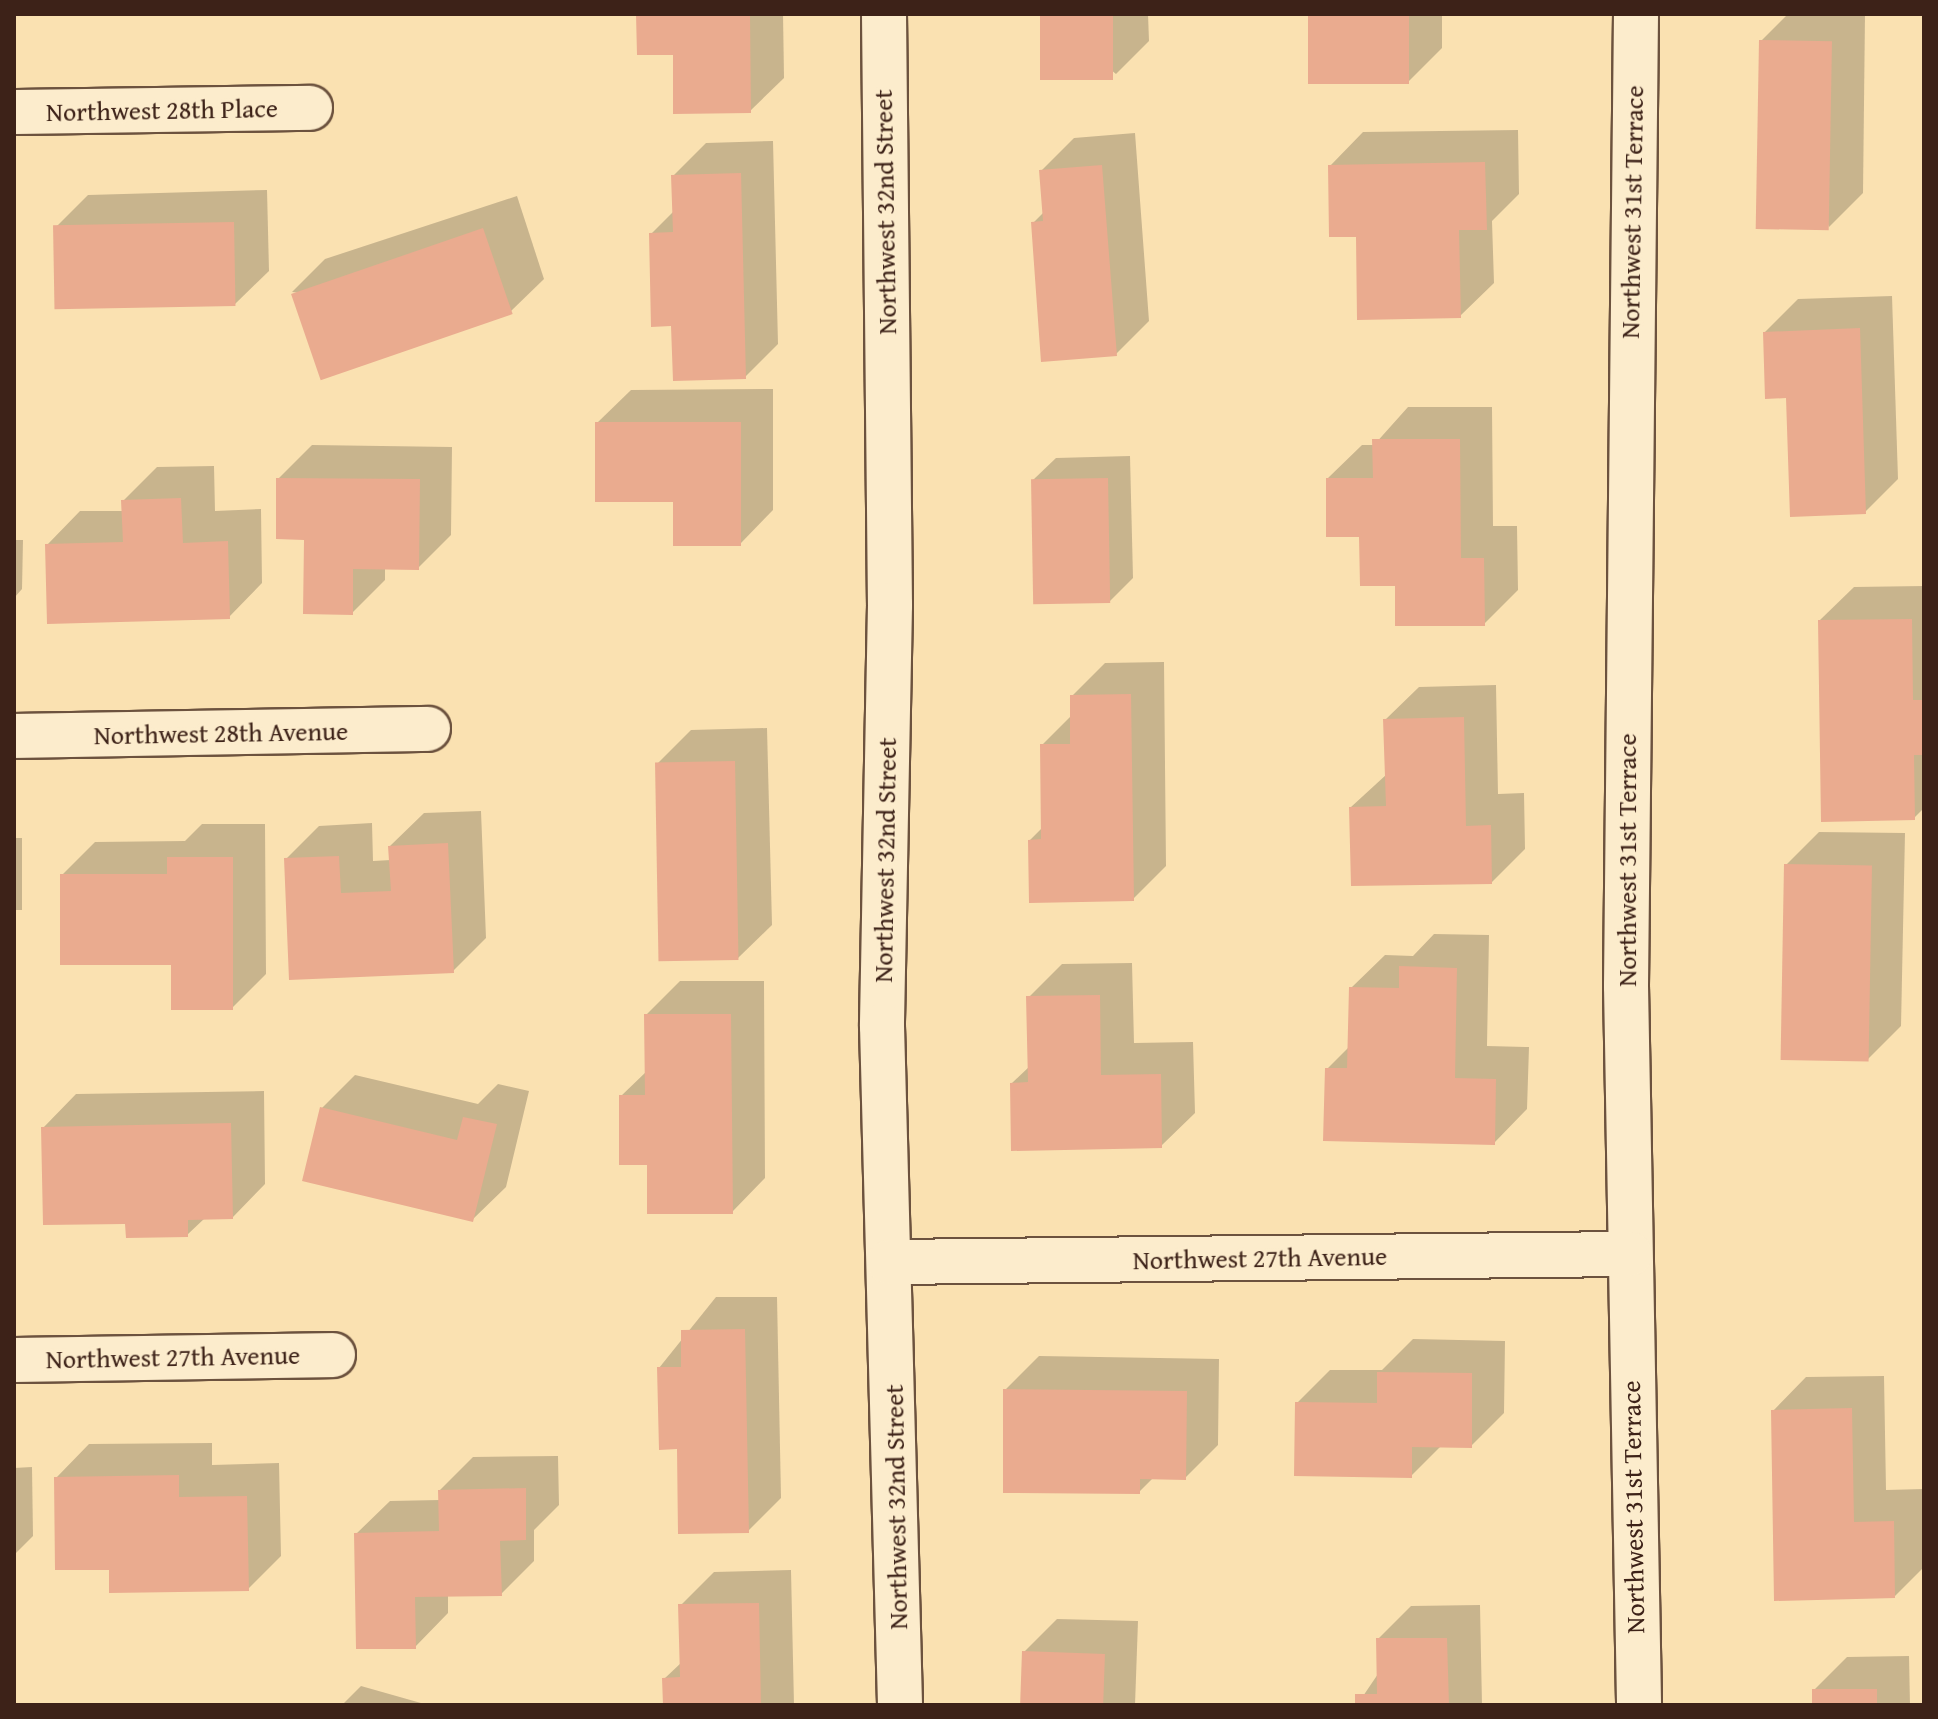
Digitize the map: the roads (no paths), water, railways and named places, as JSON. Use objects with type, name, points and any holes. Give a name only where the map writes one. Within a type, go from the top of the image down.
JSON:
[{"type":"street","name":"Northwest 32nd Street","points":[[884,14],[890,605],[882,1026],[900,1705]]},
{"type":"street","name":"Northwest 31st Terrace","points":[[1636,14],[1626,986],[1639,1705]]},
{"type":"street","name":"Northwest 28th Place","points":[[14,112],[310,108]]},
{"type":"street","name":"Northwest 28th Avenue","points":[[14,736],[428,729]]},
{"type":"street","name":"Northwest 27th Avenue","points":[[889,1262],[1630,1254]]},
{"type":"street","name":"Northwest 27th Avenue","points":[[14,1360],[333,1355]]}]
